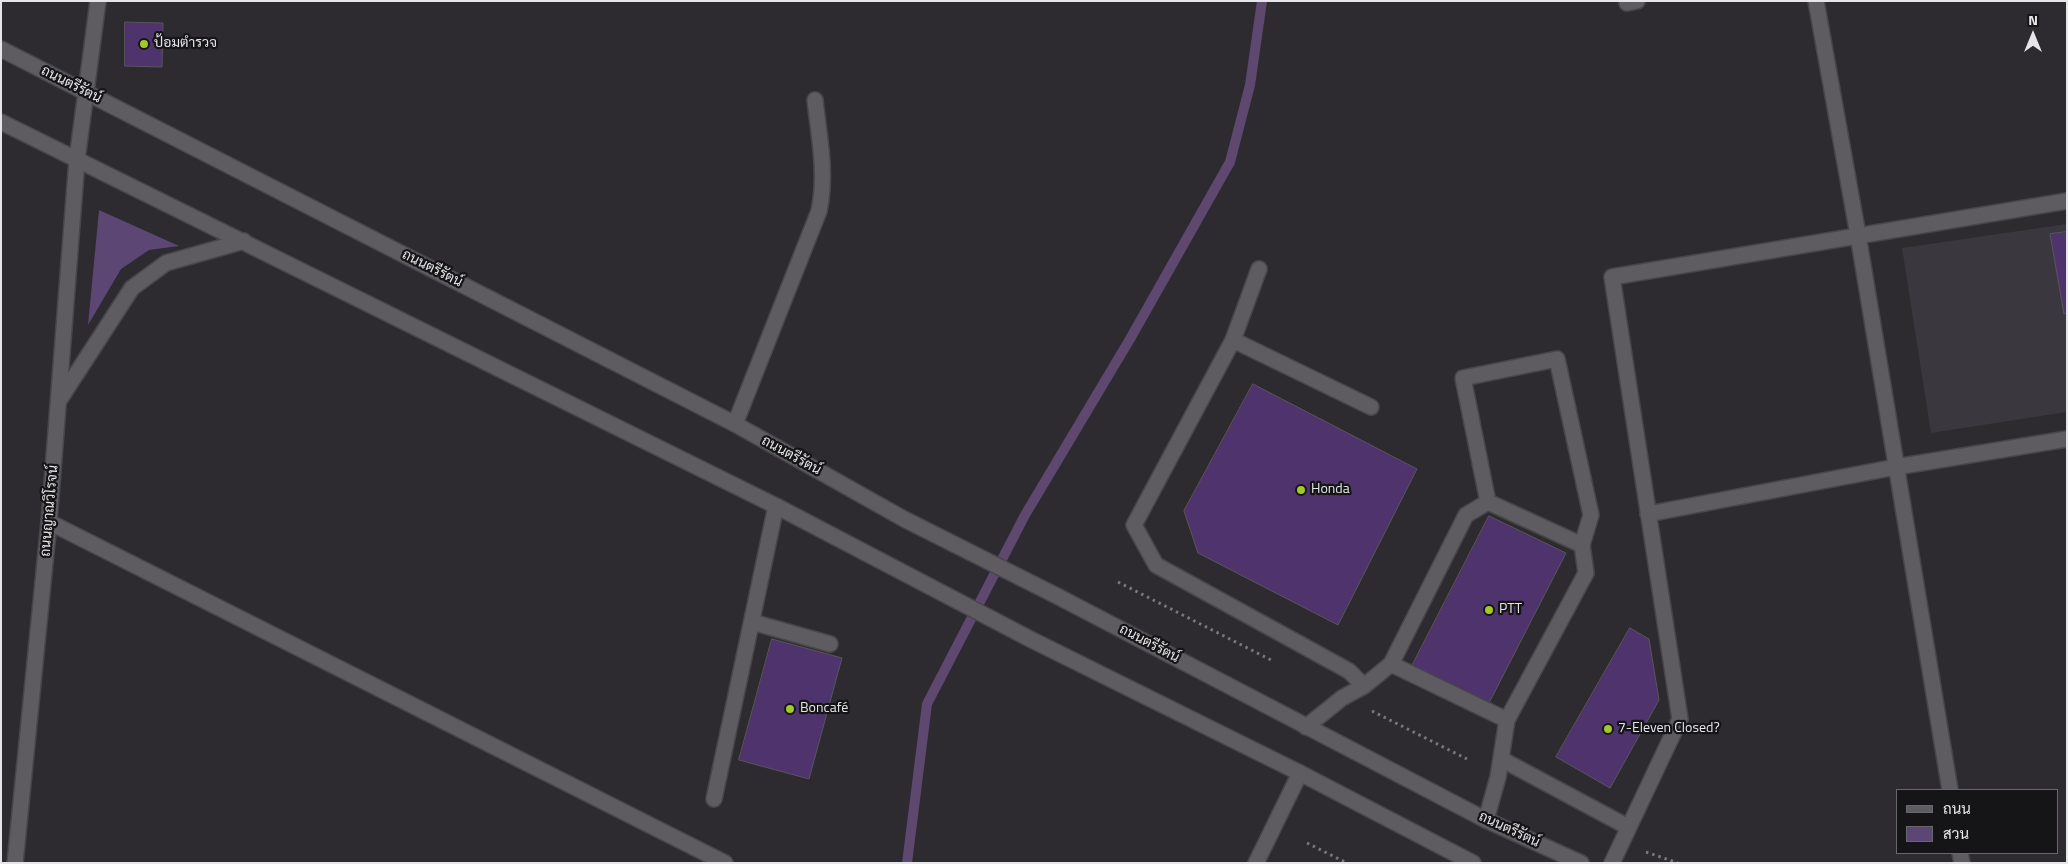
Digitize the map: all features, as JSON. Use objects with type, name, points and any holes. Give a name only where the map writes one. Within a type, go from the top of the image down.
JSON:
[{"type":"main road","name":"ถนนญาณวิโรจน์","points":[[15,863],[49,522],[77,159],[98,1]]},
{"type":"main road","points":[[1816,1],[1858,235],[1950,789]]},
{"type":"main road","name":"ถนนตรีรัตน์","points":[[1,49],[735,424],[904,519],[1057,596],[1486,820],[1581,863]]},
{"type":"main road","points":[[735,424],[819,211],[823,194],[823,175],[815,100]]},
{"type":"main road","points":[[1,122],[776,506],[1032,640],[1300,773],[1473,863]]},
{"type":"main road","points":[[1612,863],[1680,719],[1612,277],[2067,201]]},
{"type":"main road","points":[[58,402],[132,288],[166,263],[244,242]]},
{"type":"main road","points":[[1259,269],[1233,340],[1134,525],[1156,565],[1349,671],[1364,686]]},
{"type":"main road","points":[[1233,340],[1371,407]]},
{"type":"main road","points":[[1486,820],[1498,777],[1507,720],[1586,573],[1582,545],[1591,515],[1557,359],[1463,378],[1488,502]]},
{"type":"main road","points":[[1648,514],[1896,467],[2067,439]]},
{"type":"main road","points":[[1306,726],[1342,698],[1364,686],[1391,664],[1466,515],[1488,502]]},
{"type":"main road","points":[[1488,502],[1582,545]]},
{"type":"main road","points":[[714,799],[776,506]]},
{"type":"main road","points":[[49,522],[725,863]]},
{"type":"main road","points":[[752,622],[830,644]]},
{"type":"main road","points":[[1391,664],[1507,720]]},
{"type":"main road","points":[[1501,759],[1628,827]]},
{"type":"main road","points":[[1256,863],[1300,773]]},
{"type":"path","points":[[1118,582],[1275,662]]},
{"type":"path","points":[[1372,711],[1467,759]]},
{"type":"path","points":[[1307,843],[1347,863]]},
{"type":"path","points":[[1646,852],[1678,863]]},
{"type":"shaded area","points":[[2067,224],[2067,412],[1931,433],[1902,248]]},
{"type":"green space","points":[[99,210],[179,246],[149,250],[121,269],[88,325]]},
{"type":"building","name":"ป้อมตำรวจ","points":[[125,22],[163,23],[162,67],[125,66]]},
{"type":"building","points":[[2067,232],[2067,313],[2064,314],[2050,234]]},
{"type":"building","name":"Honda","points":[[1253,384],[1417,469],[1338,625],[1198,553],[1184,511]]},
{"type":"building","name":"PTT","points":[[1489,516],[1566,553],[1489,703],[1412,666]]},
{"type":"building","name":"7-Eleven Closed?","points":[[1630,628],[1649,639],[1659,700],[1610,788],[1556,757]]},
{"type":"building","name":"Boncafé","points":[[772,639],[842,658],[809,779],[739,760]]},
{"type":"waterway","points":[[907,863],[927,704],[1025,515],[1130,339],[1230,162],[1250,85],[1262,1]]},
{"type":"place","name":"ป้อมตำรวจ","points":[[144,44]]},
{"type":"place","name":"Honda","points":[[1301,490]]},
{"type":"place","name":"PTT","points":[[1489,610]]},
{"type":"place","name":"Boncafé","points":[[790,709]]},
{"type":"place","name":"7-Eleven Closed?","points":[[1608,729]]}]
